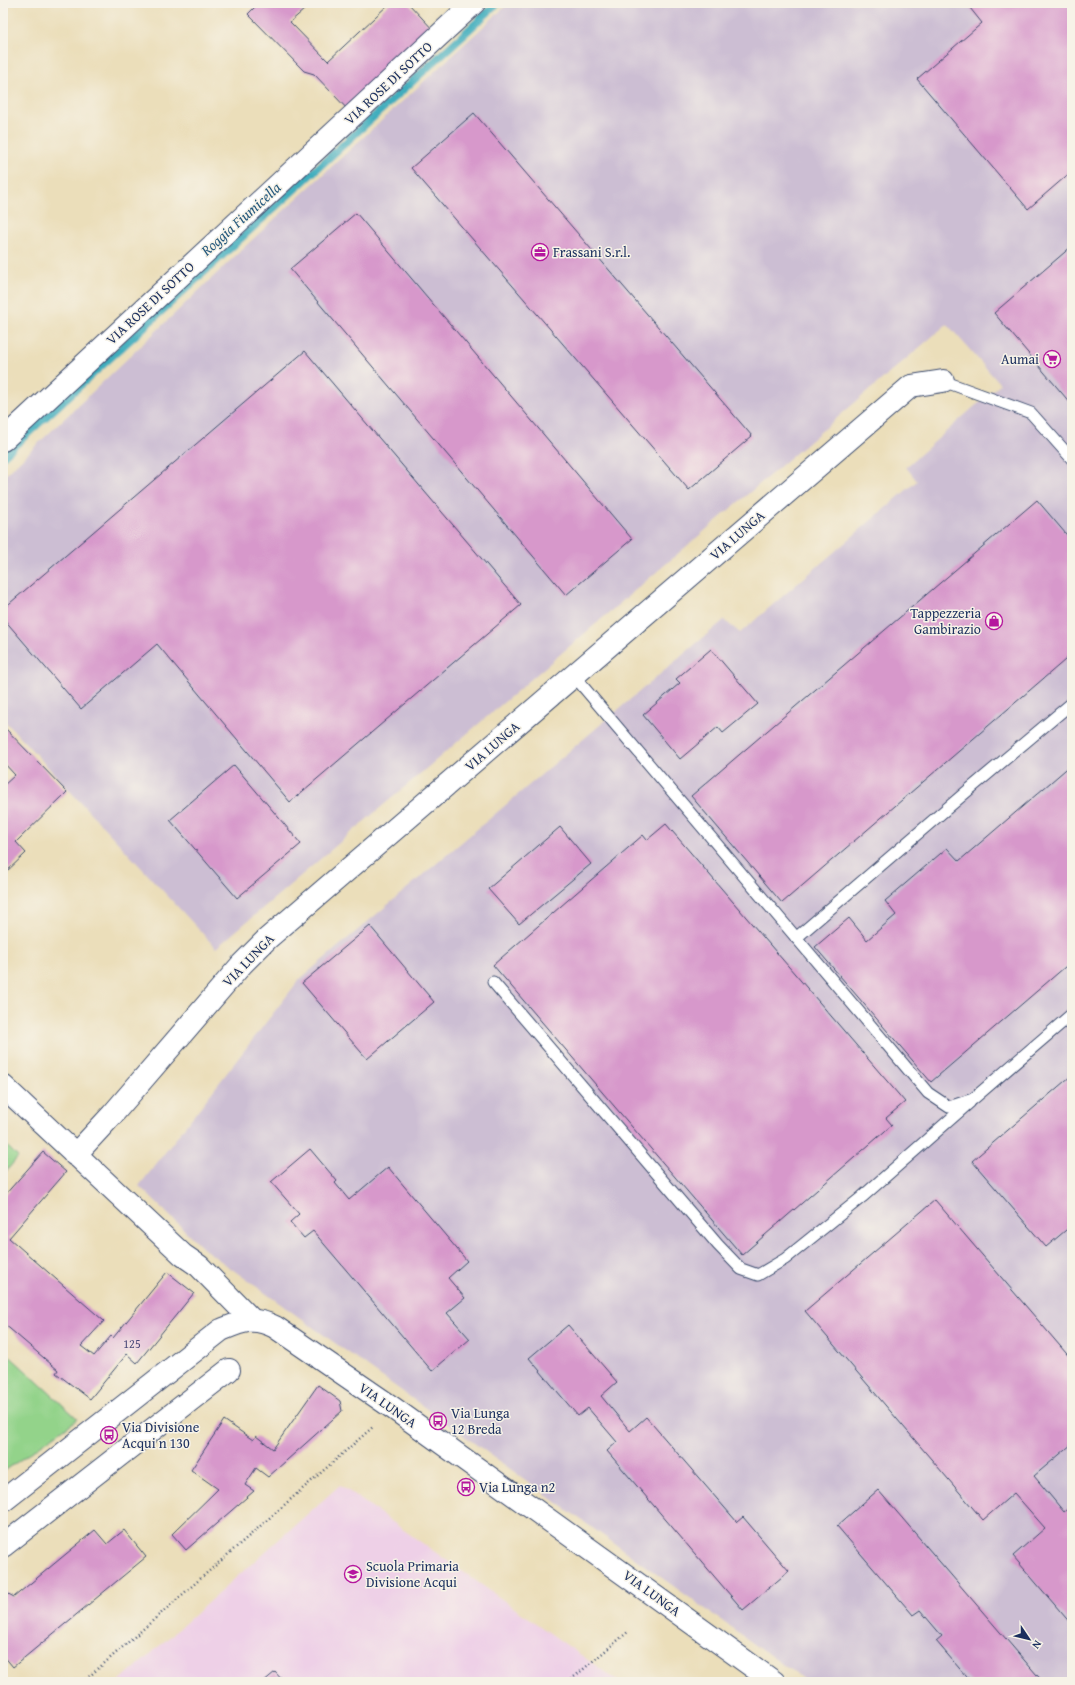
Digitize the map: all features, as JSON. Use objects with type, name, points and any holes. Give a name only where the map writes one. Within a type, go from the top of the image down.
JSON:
[{"type":"street","name":"VIA ROSE DI SOTTO","points":[[3,440],[474,3]]},
{"type":"street","name":"VIA LUNGA","points":[[76,1155],[112,1116],[242,964],[267,939],[911,386],[943,380]]},
{"type":"street","points":[[3,1086],[183,1255],[199,1266],[252,1320],[221,1330],[3,1501]]},
{"type":"street","name":"VIA LUNGA","points":[[252,1320],[264,1321],[275,1327],[393,1408],[774,1682]]},
{"type":"street","points":[[3,1546],[229,1370]]},
{"type":"lane","points":[[943,380],[1031,414],[1072,459]]},
{"type":"lane","points":[[574,676],[928,1094],[949,1107],[974,1099]]},
{"type":"lane","points":[[796,938],[964,793],[1072,703]]},
{"type":"lane","points":[[493,982],[718,1245],[742,1269],[758,1275],[785,1259],[862,1197],[1072,1014]]},
{"type":"path","points":[[83,1682],[393,1408]]},
{"type":"path","points":[[568,1682],[629,1631]]},
{"type":"shaded area","points":[[509,3],[1072,3],[1072,1682],[807,1682],[204,1249],[139,1186],[299,980],[724,620],[740,633],[917,481],[906,467],[1000,384],[947,324],[216,948],[3,719],[3,477],[252,240]]},
{"type":"shaded area","name":"Scuola Primaria Divisione Acqui","points":[[340,1485],[619,1682],[119,1682]]},
{"type":"green space","points":[[3,1142],[18,1157],[3,1175]]},
{"type":"green space","points":[[3,1350],[78,1419],[3,1472]]},
{"type":"building","points":[[259,3],[312,3],[290,22],[328,61],[390,3],[408,3],[436,33],[351,113],[314,74],[304,71],[248,14]]},
{"type":"building","points":[[966,3],[1072,3],[1072,171],[1028,209],[917,79],[982,23]]},
{"type":"building","points":[[474,113],[752,436],[689,490],[411,168]]},
{"type":"building","points":[[356,213],[632,539],[566,595],[290,269]]},
{"type":"building","name":"Aumai","points":[[1072,246],[1072,405],[994,313]]},
{"type":"building","points":[[305,351],[521,605],[290,802],[157,644],[81,709],[3,618],[3,609]]},
{"type":"building","points":[[1037,500],[1072,541],[1072,654],[782,903],[691,796]]},
{"type":"building","points":[[711,649],[758,704],[723,733],[718,727],[680,759],[643,715],[680,683],[676,679]]},
{"type":"building","points":[[3,726],[67,792],[16,842],[26,853],[3,875],[3,786],[15,775],[3,762]]},
{"type":"building","points":[[1072,764],[1072,961],[931,1082],[815,947],[849,918],[867,940],[896,915],[885,901],[947,848],[959,861]]},
{"type":"building","points":[[234,765],[301,844],[237,898],[170,820]]},
{"type":"building","points":[[666,824],[905,1102],[886,1118],[892,1125],[742,1255],[493,965],[643,835],[647,840]]},
{"type":"building","points":[[560,827],[591,864],[519,924],[488,889]]},
{"type":"building","points":[[370,926],[434,1002],[367,1059],[302,983]]},
{"type":"building","points":[[1072,1075],[1072,1225],[1046,1247],[972,1161]]},
{"type":"building","points":[[310,1149],[337,1181],[335,1183],[349,1200],[388,1167],[467,1261],[448,1278],[465,1298],[447,1313],[470,1339],[432,1371],[313,1231],[304,1238],[290,1222],[299,1214],[271,1182]]},
{"type":"building","points":[[43,1152],[66,1172],[9,1238],[104,1321],[81,1346],[94,1356],[111,1336],[113,1338],[167,1272],[194,1293],[137,1363],[127,1354],[90,1399],[56,1373],[58,1370],[3,1323],[3,1197]]},
{"type":"building","points":[[935,1200],[1072,1360],[1072,1444],[1034,1476],[1064,1512],[1072,1505],[1072,1625],[1013,1556],[1045,1528],[1014,1493],[983,1520],[805,1311]]},
{"type":"building","points":[[568,1325],[617,1382],[601,1396],[630,1431],[646,1417],[737,1522],[743,1517],[789,1571],[743,1610],[607,1451],[617,1442],[588,1408],[578,1416],[529,1358]]},
{"type":"building","points":[[318,1385],[340,1401],[342,1411],[268,1477],[256,1468],[245,1485],[254,1491],[186,1550],[172,1534],[218,1489],[191,1470],[224,1420],[253,1440],[256,1436],[273,1449]]},
{"type":"building","points":[[878,1490],[1043,1682],[971,1682],[936,1641],[942,1636],[920,1610],[913,1615],[837,1526]]},
{"type":"building","points":[[95,1530],[107,1544],[124,1530],[146,1557],[13,1667],[3,1655],[3,1591],[14,1597]]},
{"type":"building","points":[[275,1672],[284,1682],[263,1682]]},
{"type":"waterway","name":"Roggia Fiumicella","points":[[3,456],[498,3]]},
{"type":"place","name":"Frassani S.r.l.","points":[[540,252]]},
{"type":"place","name":"Aumai","points":[[1052,359]]},
{"type":"place","name":"Tappezzeria Gambirazio","points":[[994,621]]},
{"type":"place","name":"Via Lunga 12 Breda","points":[[438,1421]]},
{"type":"place","name":"Via Divisione Acqui n 130","points":[[109,1435]]},
{"type":"place","name":"Via Lunga n2","points":[[466,1487]]},
{"type":"place","name":"Scuola Primaria Divisione Acqui","points":[[353,1574]]}]
